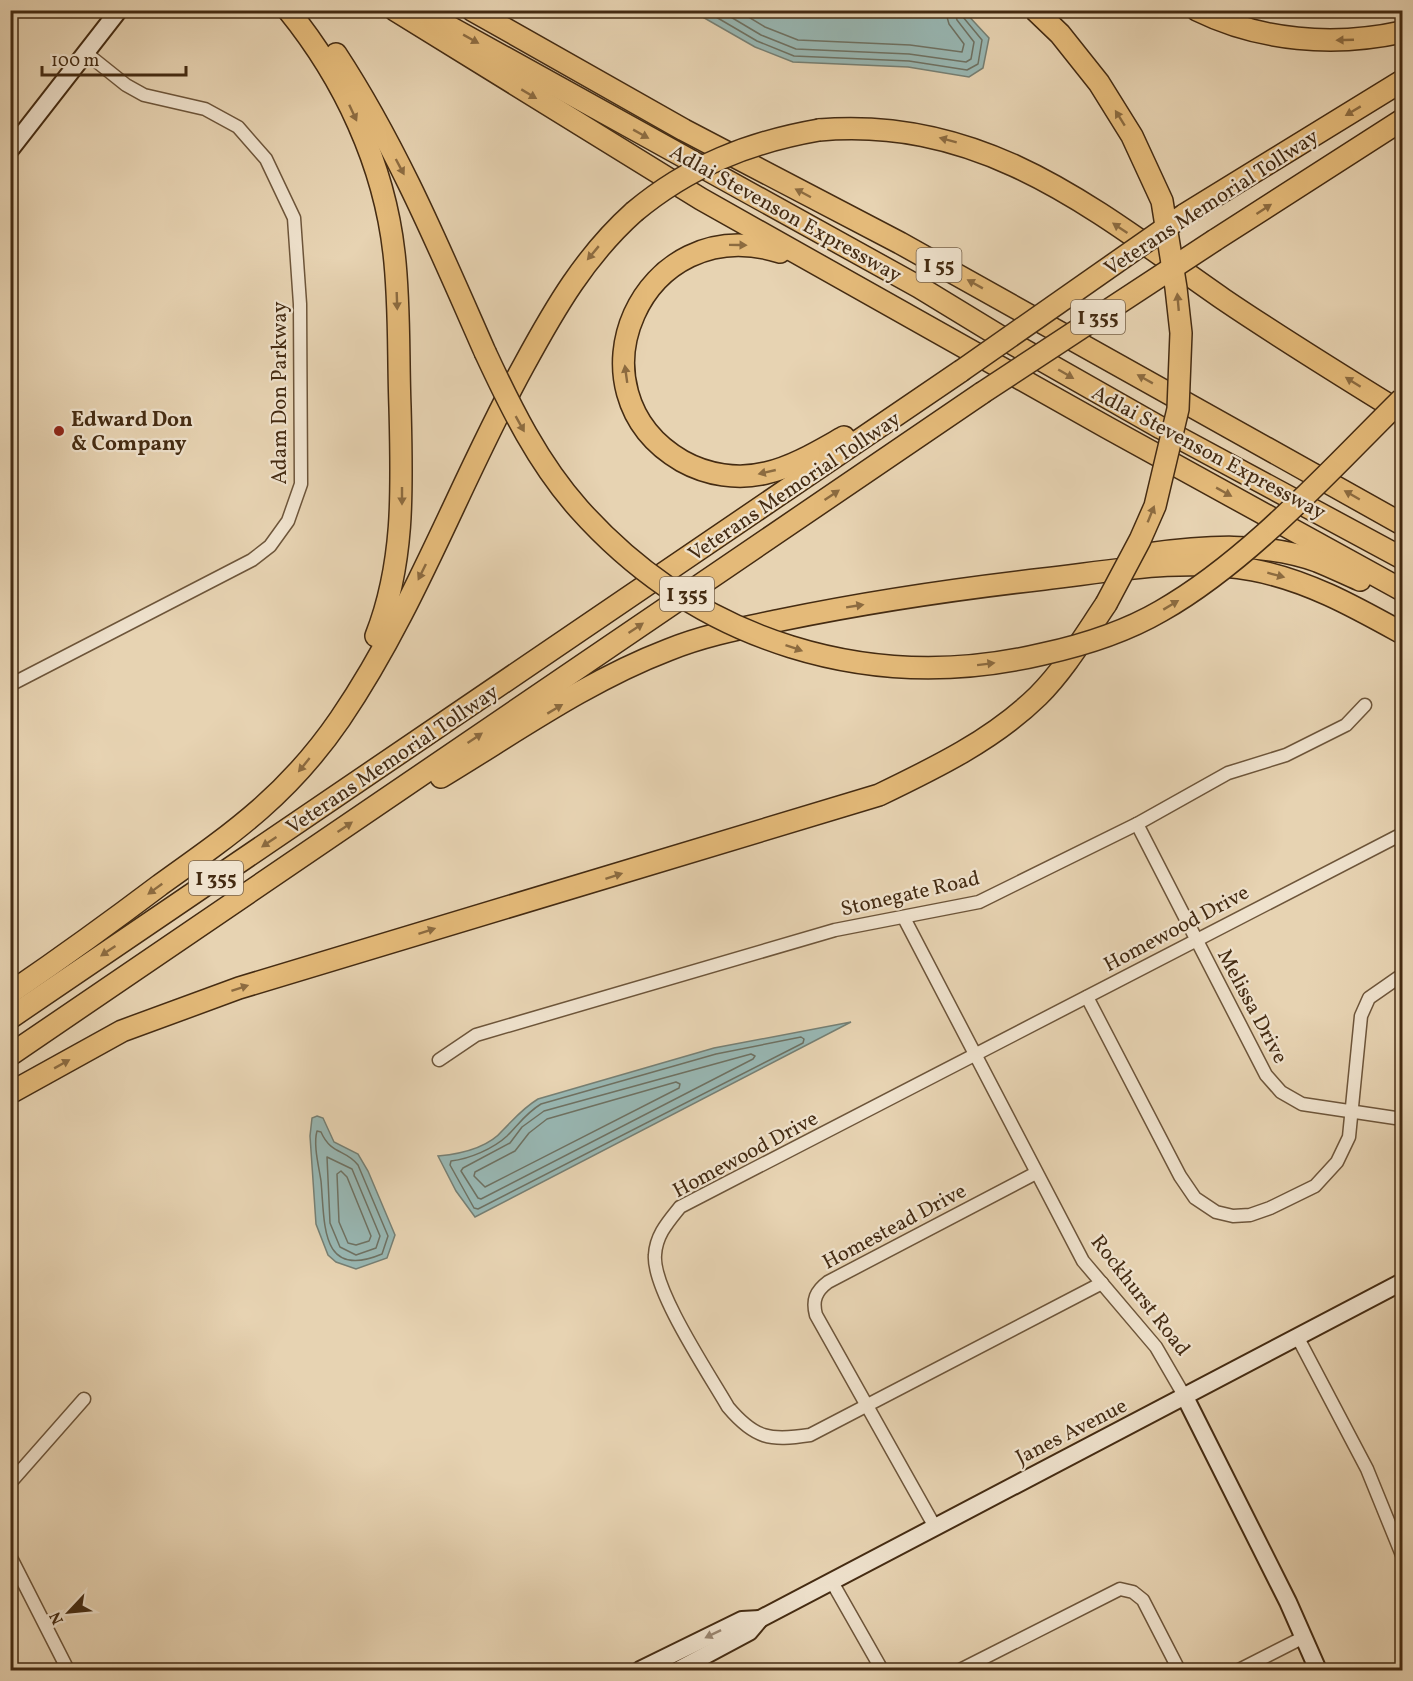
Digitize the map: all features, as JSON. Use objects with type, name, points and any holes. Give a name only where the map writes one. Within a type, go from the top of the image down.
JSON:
[{"type":"highway","points":[[288,10],[324,59],[360,128],[385,203],[396,276],[402,493],[400,537],[392,585],[383,619],[340,719]]},
{"type":"highway","points":[[303,10],[335,52],[371,111],[421,205],[485,352],[522,428],[565,492],[608,539],[652,576],[711,613],[764,638],[835,659],[917,669],[971,666],[1026,658],[1100,638],[1159,612],[1195,591],[1240,555],[1402,399]]},
{"type":"highway","points":[[395,10],[701,199],[1402,590]]},
{"type":"highway","name":"Adlai Stevenson Expressway","points":[[419,10],[919,287],[1000,337],[1161,428],[1402,558]]},
{"type":"highway","name":"Adlai Stevenson Expressway","points":[[472,10],[684,130],[900,243],[1402,524]]},
{"type":"highway","points":[[10,1093],[122,1031],[239,988],[879,795],[965,750],[999,728],[1038,696],[1066,662],[1106,604],[1155,506],[1178,409],[1180,333],[1176,288],[1162,201],[1132,136],[1099,83],[1060,34],[1035,10]]},
{"type":"highway","points":[[1197,10],[1246,28],[1293,39],[1365,39],[1402,32]]},
{"type":"highway","name":"Veterans Memorial Tollway","points":[[10,1018],[955,376],[1184,214],[1402,81]]},
{"type":"highway","name":"Veterans Memorial Tollway","points":[[10,1055],[982,393],[1402,120]]},
{"type":"highway","points":[[10,993],[230,836],[269,804],[294,777],[340,719],[384,645],[501,405],[552,313],[590,256],[634,212],[679,179],[716,159],[755,144],[819,130],[868,127],[906,131],[949,140],[997,157],[1079,200],[1270,331],[1402,413]]},
{"type":"highway","points":[[917,319],[895,311],[782,253],[760,246],[735,244],[713,247],[682,259],[669,269],[638,305],[625,345],[629,394],[644,425],[673,455],[705,471],[748,475],[764,474],[806,457],[917,393],[955,376]]},
{"type":"highway","points":[[988,585],[1105,560],[1181,549],[1237,547],[1283,552],[1317,561],[1402,599]]},
{"type":"highway","points":[[392,795],[434,781],[609,676],[670,649],[711,635],[826,610],[988,585],[1165,564],[1208,564],[1252,570],[1308,585],[1402,633]]},
{"type":"street","points":[[10,150],[119,10]]},
{"type":"street","name":"Adam Don Parkway","points":[[10,685],[252,560],[270,546],[288,521],[301,484],[300,283],[297,230],[288,201],[266,159],[238,127],[205,109],[144,95],[126,85],[86,53]]},
{"type":"street","name":"Stonegate Road","points":[[439,1060],[476,1035],[835,930],[979,902],[1137,824],[1228,773],[1286,755],[1346,725],[1365,705]]},
{"type":"street","name":"Melissa Drive","points":[[1137,824],[1195,939],[1273,1083],[1302,1104],[1402,1119]]},
{"type":"street","name":"Homewood Drive","points":[[1102,1283],[810,1435],[779,1439],[758,1434],[742,1423],[728,1407],[660,1284],[654,1256],[659,1234],[680,1207],[1402,834]]},
{"type":"street","name":"Rockhurst Road","points":[[904,918],[1083,1262],[1156,1347],[1185,1397],[1304,1637],[1317,1671]]},
{"type":"street","points":[[1087,997],[1180,1176],[1195,1198],[1216,1212],[1233,1216],[1250,1215],[1315,1186],[1336,1162],[1349,1137],[1361,1016],[1369,998],[1402,975]]},
{"type":"street","name":"Homestead Drive","points":[[935,1527],[816,1315],[814,1302],[821,1287],[1036,1173]]},
{"type":"street","name":"Janes Avenue","points":[[678,1671],[749,1632],[760,1619],[1402,1284]]},
{"type":"street","points":[[1298,1338],[1367,1469],[1402,1555]]},
{"type":"street","points":[[10,1482],[84,1399]]},
{"type":"street","points":[[10,1556],[68,1671]]},
{"type":"street","points":[[832,1582],[882,1671]]},
{"type":"street","points":[[960,1671],[1120,1589],[1134,1592],[1143,1600],[1179,1671]]},
{"type":"street","name":"Janes Avenue","points":[[640,1671],[742,1620],[760,1619]]},
{"type":"street","points":[[1239,1671],[1304,1637]]},
{"type":"water","points":[[692,11],[964,11],[989,38],[983,68],[969,77],[908,67],[793,62],[755,47]]},
{"type":"water","points":[[851,1022],[475,1217],[456,1191],[438,1156],[464,1152],[482,1146],[497,1136],[523,1110],[538,1099],[714,1048]]},
{"type":"water","points":[[317,1116],[323,1118],[334,1142],[358,1154],[368,1171],[395,1235],[387,1258],[356,1269],[336,1262],[328,1255],[316,1224],[310,1136],[312,1118]]},
{"type":"place","name":"Edward Don & Company","points":[[59,431]]}]
